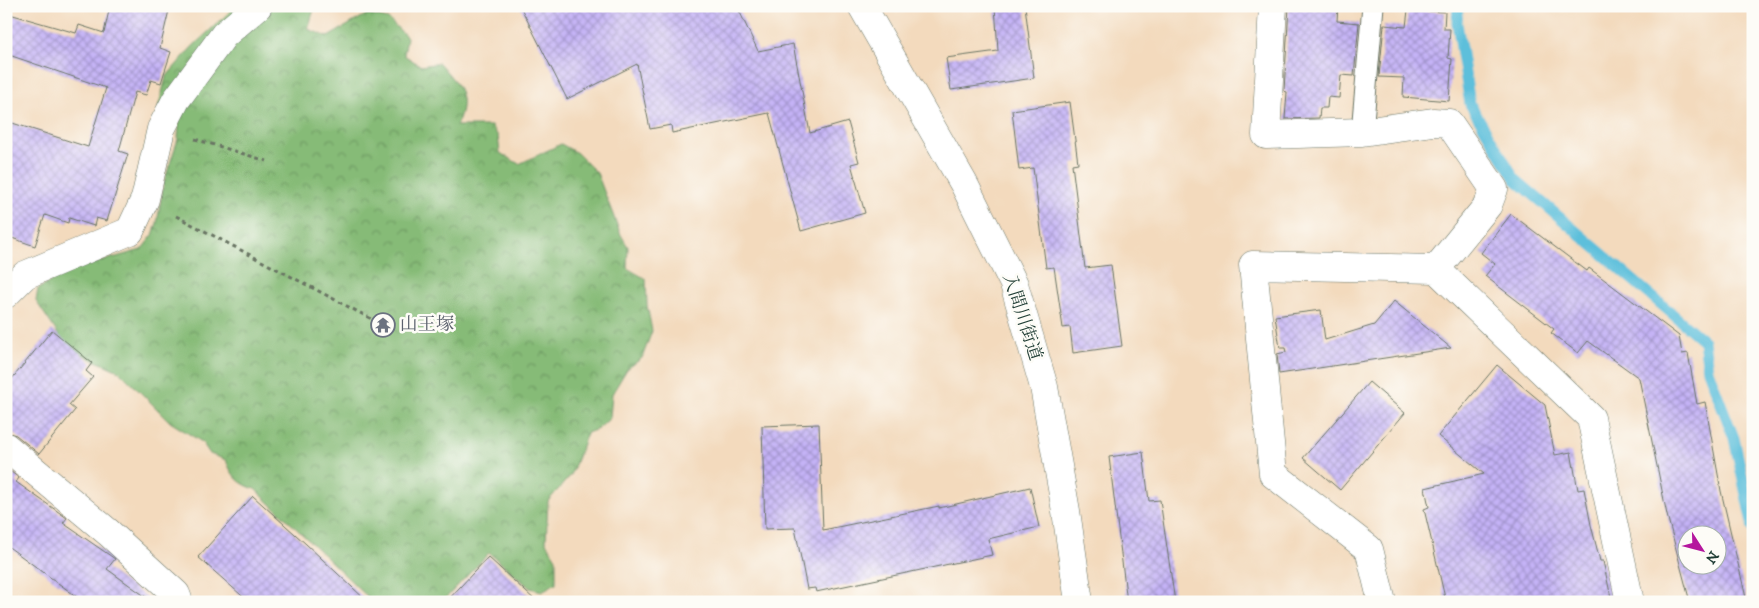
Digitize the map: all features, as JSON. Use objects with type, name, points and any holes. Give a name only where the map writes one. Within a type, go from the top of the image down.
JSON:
[{"type":"street","points":[[6,294],[25,275],[130,231],[145,200],[161,129],[176,100],[224,35],[258,6]]},
{"type":"street","name":"入間川街道","points":[[862,6],[964,184],[1014,284],[1044,387],[1066,512],[1079,602]]},
{"type":"street","points":[[1273,6],[1266,135],[1362,132],[1433,122],[1450,123],[1494,189],[1488,205],[1436,269]]},
{"type":"street","points":[[1382,602],[1369,548],[1273,474],[1254,265],[1436,269],[1591,418],[1630,602]]},
{"type":"street","points":[[6,447],[116,540],[176,594],[179,602]]},
{"type":"lane","points":[[1362,132],[1373,6]]},
{"type":"path","points":[[161,129],[266,161]]},
{"type":"path","points":[[145,200],[383,325]]},
{"type":"green space","points":[[236,6],[315,6],[308,29],[328,37],[367,14],[388,19],[407,37],[404,55],[421,66],[439,63],[457,85],[462,99],[462,107],[456,126],[491,126],[498,136],[500,153],[519,164],[561,144],[577,153],[597,173],[620,233],[628,247],[627,268],[646,279],[647,305],[652,331],[642,358],[627,369],[612,394],[610,418],[598,429],[587,433],[571,475],[548,501],[546,542],[556,558],[556,583],[542,591],[530,588],[489,553],[442,602],[373,602],[255,489],[237,479],[226,460],[210,454],[202,442],[170,422],[119,371],[89,358],[64,343],[36,301],[38,289],[69,270],[141,250],[153,235],[164,182],[178,139],[179,122],[158,108],[166,77],[192,47]]},
{"type":"building","points":[[110,6],[170,6],[160,48],[171,52],[161,83],[151,80],[146,95],[135,92],[119,151],[128,154],[107,221],[96,218],[94,226],[69,218],[68,223],[45,215],[35,246],[6,236],[6,121],[88,147],[106,88],[6,54],[6,13],[76,33],[79,25],[104,33]]},
{"type":"building","points":[[520,6],[737,6],[758,51],[793,44],[810,133],[848,122],[859,162],[851,164],[865,213],[801,231],[769,113],[672,133],[671,125],[650,129],[637,64],[567,99]]},
{"type":"building","points":[[995,6],[1025,6],[1034,78],[951,90],[946,58],[998,51]]},
{"type":"building","points":[[1289,6],[1338,6],[1337,21],[1359,23],[1354,76],[1341,75],[1339,98],[1328,97],[1327,108],[1320,108],[1319,118],[1285,119],[1287,92],[1284,91]]},
{"type":"building","points":[[1408,10],[1445,12],[1444,29],[1450,29],[1448,58],[1452,59],[1449,101],[1403,97],[1404,78],[1379,77],[1384,25],[1406,27]]},
{"type":"building","points":[[1070,102],[1078,163],[1072,164],[1085,268],[1111,265],[1122,346],[1073,353],[1070,327],[1063,328],[1054,267],[1046,268],[1033,168],[1019,170],[1012,110]]},
{"type":"building","points":[[1511,214],[1587,271],[1589,268],[1679,336],[1682,354],[1688,353],[1697,404],[1705,402],[1721,491],[1747,602],[1690,602],[1683,576],[1726,576],[1726,526],[1676,526],[1676,549],[1667,515],[1639,378],[1588,341],[1578,353],[1551,333],[1554,329],[1485,276],[1495,264],[1481,253]]},
{"type":"building","points":[[1394,301],[1451,348],[1279,374],[1277,354],[1286,352],[1285,348],[1280,348],[1275,316],[1321,310],[1325,340],[1374,325]]},
{"type":"building","points":[[52,330],[92,363],[86,371],[93,377],[69,405],[75,410],[39,454],[16,435],[6,432],[6,386]]},
{"type":"building","points":[[1497,365],[1545,405],[1555,455],[1571,452],[1578,490],[1584,489],[1591,525],[1600,561],[1603,561],[1612,602],[1446,602],[1424,509],[1429,507],[1425,488],[1484,474],[1438,436]]},
{"type":"building","points":[[1369,382],[1405,413],[1340,490],[1303,458]]},
{"type":"building","points":[[819,424],[823,530],[939,506],[939,508],[1030,487],[1039,527],[988,539],[992,555],[816,592],[815,588],[807,589],[795,528],[765,529],[762,426]]},
{"type":"building","points":[[1143,452],[1149,501],[1160,500],[1175,602],[1127,602],[1109,457]]},
{"type":"building","points":[[6,468],[19,478],[16,482],[67,518],[63,523],[115,559],[107,569],[153,602],[84,602],[6,545]]},
{"type":"building","points":[[253,496],[368,602],[249,602],[198,557]]},
{"type":"building","points":[[488,557],[537,602],[446,602]]},
{"type":"waterway","points":[[1458,6],[1457,23],[1470,104],[1515,179],[1704,341],[1708,370],[1734,438],[1753,528]]},
{"type":"place","name":"山王塚","points":[[383,325]]}]
